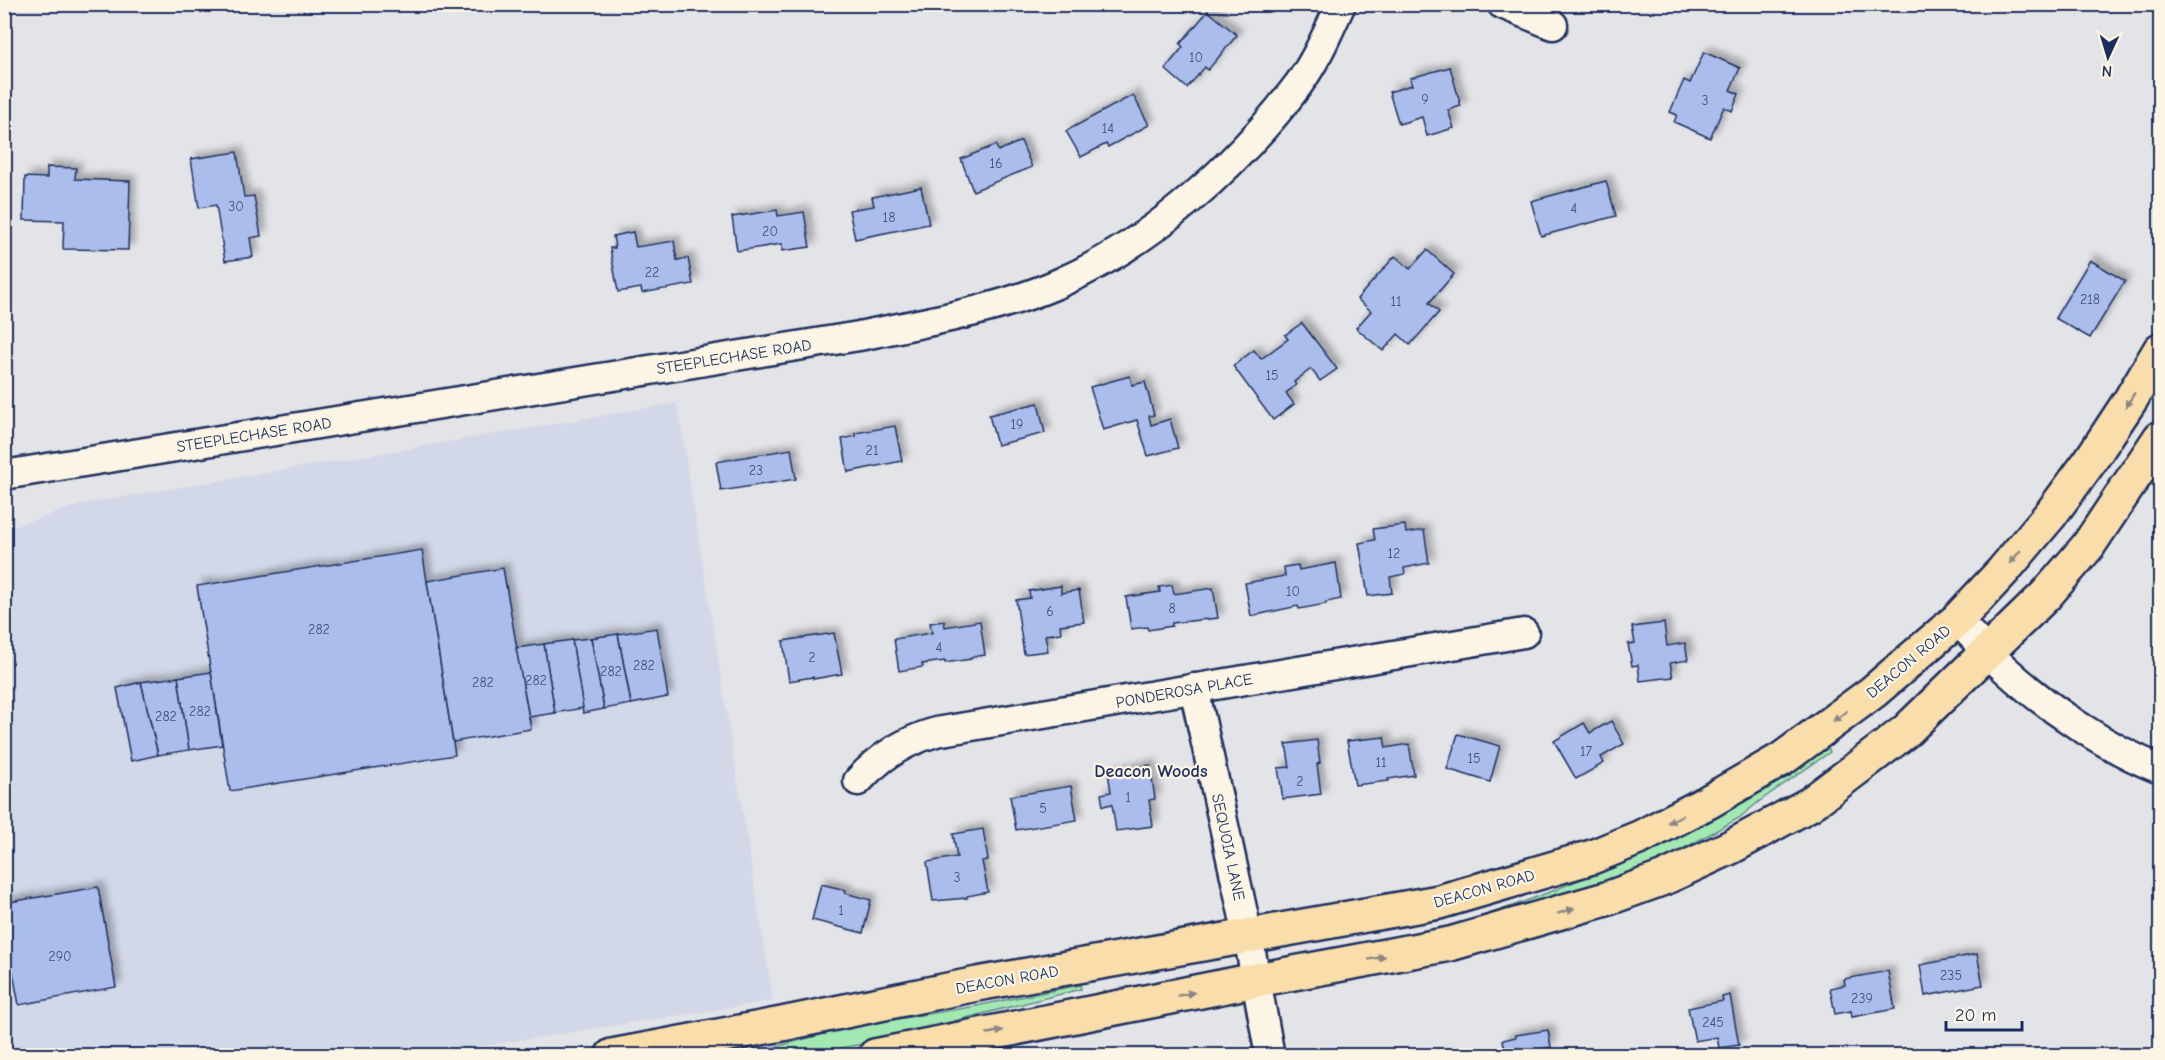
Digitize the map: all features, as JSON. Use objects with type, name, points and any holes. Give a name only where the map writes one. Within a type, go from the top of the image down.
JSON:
[{"type":"main road","name":"DEACON ROAD","points":[[612,1056],[977,984],[1439,902],[1592,857],[1641,837],[1708,802],[1782,759],[1873,692],[1957,620],[2003,572],[2051,514],[2131,399],[2160,350]]},
{"type":"main road","points":[[875,1056],[1450,944],[1606,899],[1683,869],[1731,847],[1810,804],[1906,731],[2046,595],[2088,546],[2160,438]]},
{"type":"street","name":"STEEPLECHASE ROAD","points":[[4,475],[859,336],[951,317],[1034,292],[1107,259],[1153,229],[1198,191],[1251,140],[1299,84],[1341,4]]},
{"type":"street","points":[[1502,4],[1553,25]]},
{"type":"street","points":[[1957,620],[2004,669],[2067,718],[2142,762],[2160,769]]},
{"type":"street","name":"PONDEROSA PLACE","points":[[858,781],[888,753],[914,739],[936,732],[1524,633]]},
{"type":"street","name":"SEQUOIA LANE","points":[[1194,688],[1248,936],[1270,1056]]},
{"type":"shaded area","points":[[677,403],[773,1001],[426,1055],[5,1055],[4,530],[82,504]]},
{"type":"green space","points":[[1828,748],[1830,752],[1739,818],[1643,871],[1447,933],[1445,928],[1545,894],[1642,852],[1737,803]]},
{"type":"green space","points":[[1080,985],[1081,989],[863,1044],[800,1055],[741,1056],[854,1026],[971,1007]]},
{"type":"building","points":[[1208,11],[1237,35],[1208,70],[1205,67],[1187,88],[1165,69],[1183,47],[1180,44]]},
{"type":"building","points":[[1704,52],[1740,68],[1730,90],[1739,94],[1732,111],[1724,107],[1710,138],[1674,122],[1677,115],[1670,112],[1684,80],[1690,83]]},
{"type":"building","points":[[1450,67],[1461,106],[1448,110],[1454,128],[1427,136],[1422,117],[1399,124],[1389,92],[1412,85],[1410,78]]},
{"type":"building","points":[[1133,95],[1149,125],[1108,147],[1106,144],[1081,157],[1066,131]]},
{"type":"building","points":[[1021,141],[1032,167],[973,191],[961,159],[996,145],[998,151]]},
{"type":"building","points":[[237,152],[244,197],[254,196],[261,236],[250,238],[253,257],[225,261],[216,205],[199,208],[191,159]]},
{"type":"building","points":[[47,167],[76,168],[75,179],[130,181],[128,250],[63,249],[64,221],[24,220],[25,177],[47,178]]},
{"type":"building","points":[[1606,181],[1616,216],[1541,236],[1531,201]]},
{"type":"building","points":[[921,187],[929,224],[855,239],[849,210],[874,206],[872,197]]},
{"type":"building","points":[[777,210],[778,216],[804,212],[810,247],[782,251],[782,244],[737,251],[732,217]]},
{"type":"building","points":[[633,232],[636,247],[674,241],[677,260],[688,258],[693,284],[642,293],[641,288],[618,292],[610,248],[615,248],[613,236]]},
{"type":"building","points":[[1427,250],[1454,274],[1429,303],[1439,312],[1410,345],[1398,334],[1383,351],[1356,328],[1371,311],[1357,299],[1395,256],[1410,269]]},
{"type":"building","points":[[2090,260],[2125,281],[2090,338],[2055,318]]},
{"type":"building","points":[[1302,323],[1337,369],[1320,381],[1311,369],[1294,382],[1296,385],[1286,393],[1294,404],[1273,420],[1233,366],[1254,350],[1261,359],[1288,339],[1285,335]]},
{"type":"building","points":[[1130,376],[1132,385],[1145,382],[1154,415],[1149,416],[1151,425],[1170,419],[1178,448],[1148,456],[1137,420],[1103,430],[1090,387]]},
{"type":"building","points":[[1038,403],[1045,433],[997,445],[989,415]]},
{"type":"building","points":[[895,426],[902,461],[848,472],[842,439],[856,436],[855,433]]},
{"type":"building","points":[[791,449],[796,479],[721,491],[716,462]]},
{"type":"building","points":[[1405,525],[1406,533],[1424,530],[1429,563],[1404,568],[1405,574],[1390,577],[1392,593],[1368,596],[1359,543],[1375,540],[1373,529]]},
{"type":"building","points":[[422,550],[455,755],[230,791],[197,586]]},
{"type":"building","points":[[1336,563],[1341,599],[1326,602],[1326,604],[1299,609],[1298,606],[1251,616],[1245,583],[1285,576],[1284,567],[1298,565],[1299,570]]},
{"type":"building","points":[[503,568],[531,729],[453,742],[427,581]]},
{"type":"building","points":[[1172,585],[1174,594],[1213,588],[1218,618],[1172,623],[1172,626],[1148,630],[1147,627],[1131,629],[1126,597],[1160,592],[1159,587]]},
{"type":"building","points":[[1061,586],[1061,593],[1079,590],[1084,622],[1060,625],[1061,633],[1045,635],[1048,651],[1024,654],[1016,600],[1030,598],[1029,591]]},
{"type":"building","points":[[944,621],[945,627],[980,621],[985,655],[945,663],[945,661],[922,664],[923,667],[899,671],[894,639],[932,633],[930,623]]},
{"type":"building","points":[[1664,623],[1667,646],[1685,643],[1688,660],[1670,663],[1673,677],[1640,681],[1638,665],[1632,666],[1628,644],[1635,643],[1632,627]]},
{"type":"building","points":[[657,628],[668,697],[631,704],[618,634]]},
{"type":"building","points":[[834,633],[842,674],[789,681],[783,641]]},
{"type":"building","points":[[618,634],[631,704],[604,709],[591,638]]},
{"type":"building","points":[[591,638],[604,709],[583,713],[572,640]]},
{"type":"building","points":[[572,640],[583,708],[555,713],[544,644]]},
{"type":"building","points":[[544,644],[555,713],[529,717],[516,648]]},
{"type":"building","points":[[211,672],[222,745],[189,750],[178,677]]},
{"type":"building","points":[[178,677],[189,750],[158,755],[141,682]]},
{"type":"building","points":[[141,682],[158,755],[131,761],[117,688]]},
{"type":"building","points":[[1611,721],[1624,744],[1601,757],[1604,763],[1576,779],[1554,741],[1584,723],[1590,733]]},
{"type":"building","points":[[1458,734],[1500,746],[1490,782],[1447,769]]},
{"type":"building","points":[[1384,737],[1386,748],[1409,744],[1414,775],[1355,785],[1347,741]]},
{"type":"building","points":[[1317,740],[1321,794],[1283,799],[1278,768],[1290,767],[1286,744]]},
{"type":"building","points":[[1150,765],[1155,799],[1149,800],[1153,826],[1116,831],[1112,804],[1103,806],[1101,794],[1111,792],[1108,772]]},
{"type":"building","points":[[1071,786],[1077,820],[1016,830],[1010,796]]},
{"type":"building","points":[[983,829],[988,860],[982,861],[988,892],[967,896],[967,898],[933,901],[927,862],[957,857],[953,834]]},
{"type":"building","points":[[821,884],[846,890],[845,893],[871,900],[863,933],[812,920]]},
{"type":"building","points":[[98,887],[116,987],[19,1005],[4,924],[4,903]]},
{"type":"building","points":[[1977,954],[1983,985],[1925,996],[1920,965]]},
{"type":"building","points":[[1888,971],[1895,1009],[1852,1017],[1851,1011],[1835,1014],[1830,988],[1845,985],[1844,979]]},
{"type":"building","points":[[1730,995],[1739,1045],[1719,1048],[1717,1037],[1695,1041],[1688,1008],[1723,1001],[1722,997]]},
{"type":"building","points":[[1548,1030],[1551,1047],[1541,1049],[1542,1056],[1506,1056],[1503,1040],[1516,1037],[1516,1035]]},
{"type":"district","name":"Deacon Woods","points":[[1151,771]]}]
